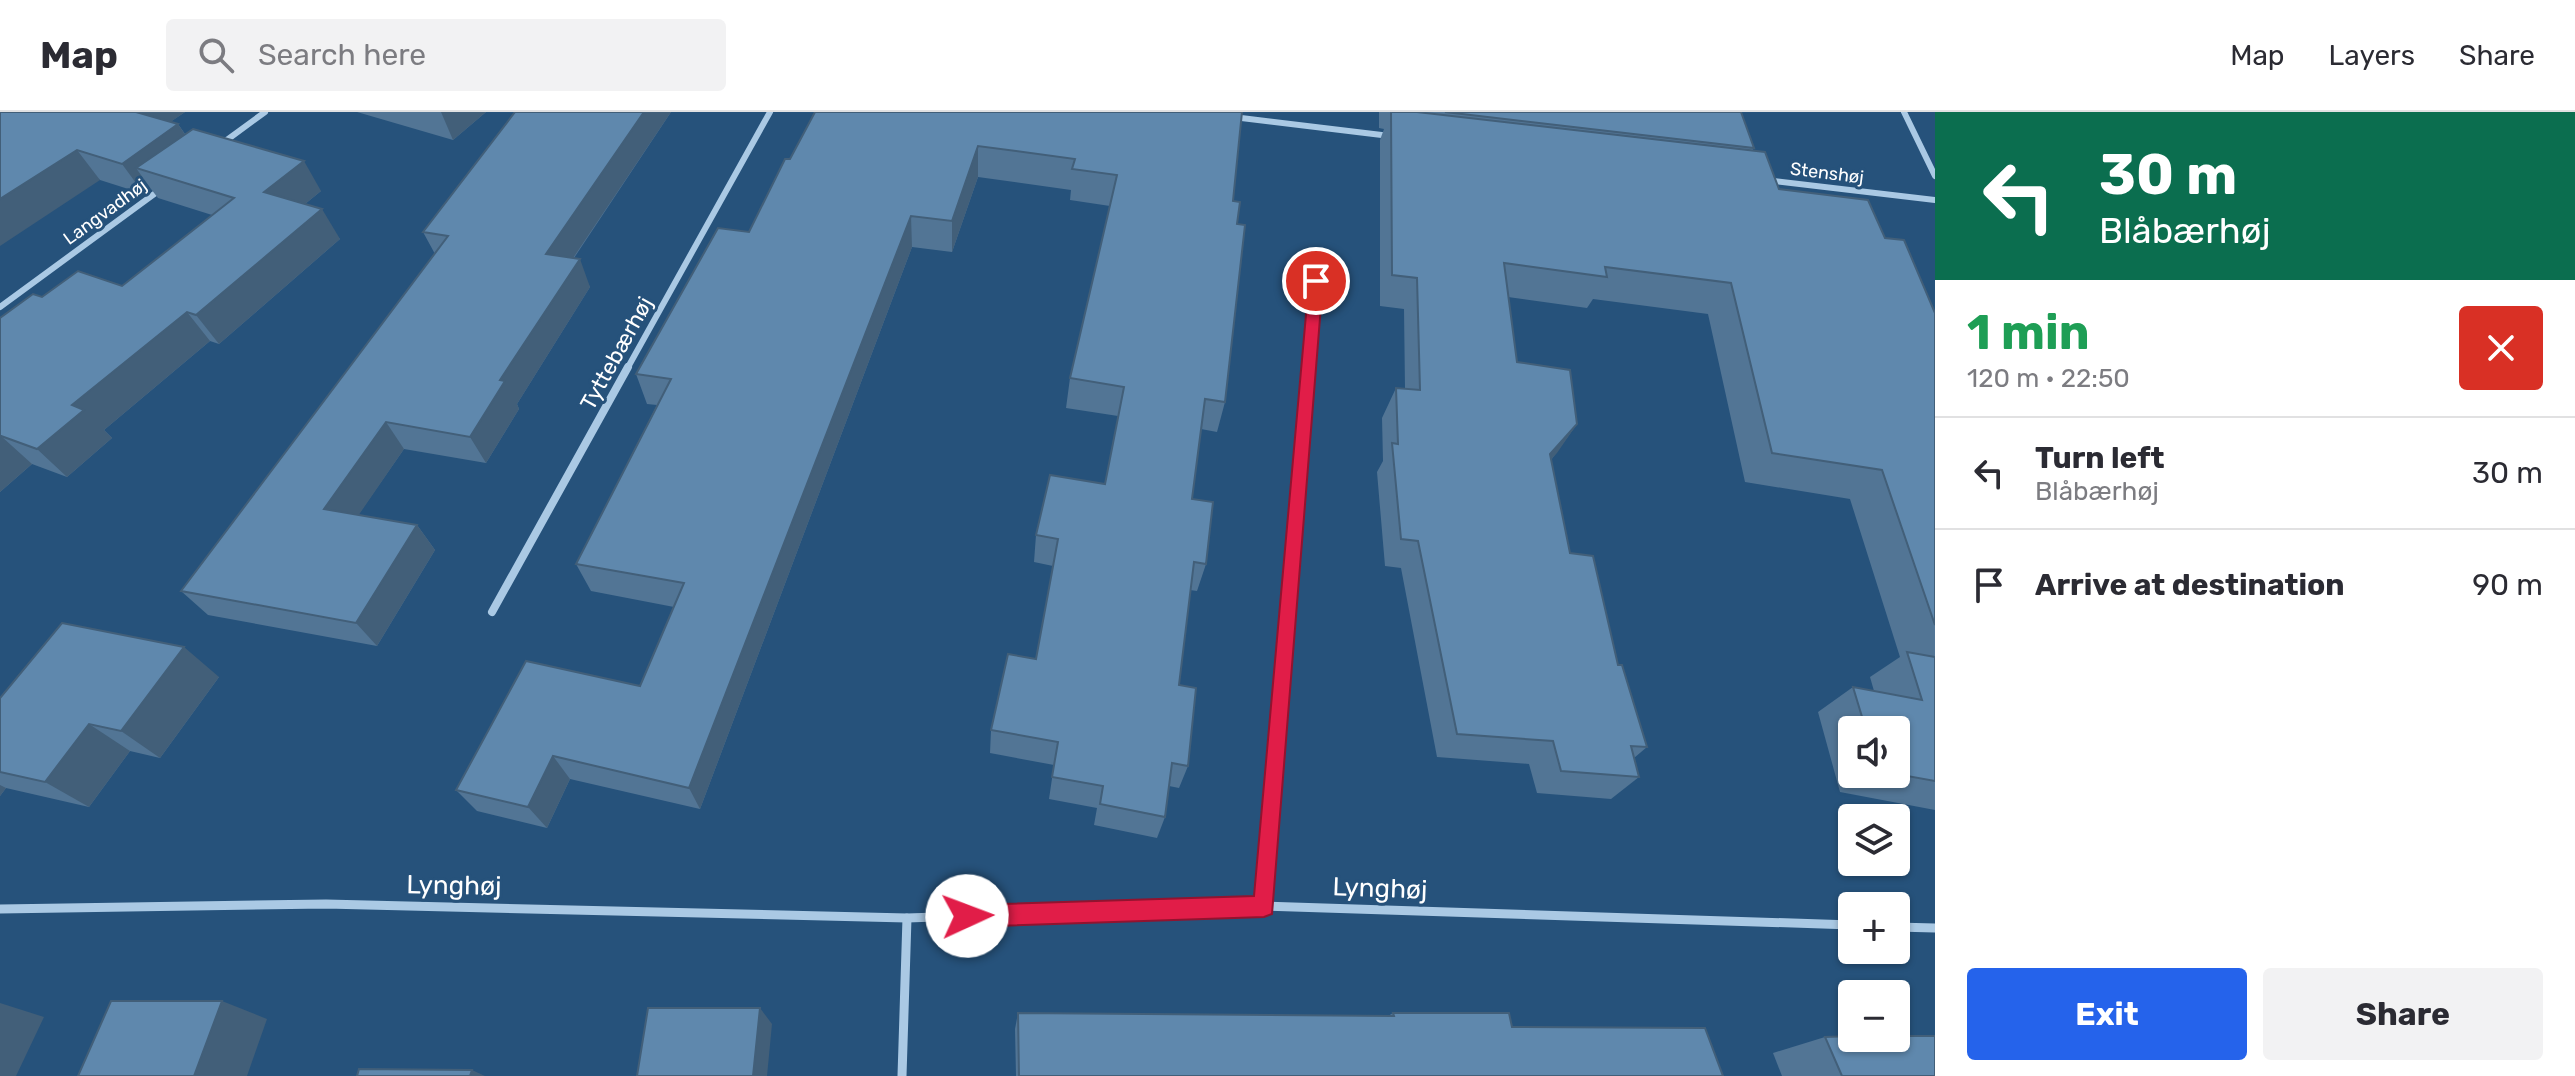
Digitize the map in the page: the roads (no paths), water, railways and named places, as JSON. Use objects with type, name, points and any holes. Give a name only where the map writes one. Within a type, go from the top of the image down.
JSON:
[{"type":"street","points":[[214,149],[265,112]]},
{"type":"street","name":"Tyttebærhøj","points":[[492,612],[770,112]]},
{"type":"street","points":[[1904,112],[1935,176]]},
{"type":"street","points":[[1222,116],[1406,137]]},
{"type":"street","name":"Stenshøj","points":[[1748,178],[1935,200]]},
{"type":"street","name":"Langvadhøj","points":[[0,307],[164,186]]},
{"type":"street","points":[[1264,906],[1316,281]]},
{"type":"street","name":"Lynghøj","points":[[0,909],[326,904],[907,918],[1264,906],[1838,925]]},
{"type":"street","points":[[902,1076],[907,918]]},
{"type":"street","points":[[1910,927],[1935,928]]}]
